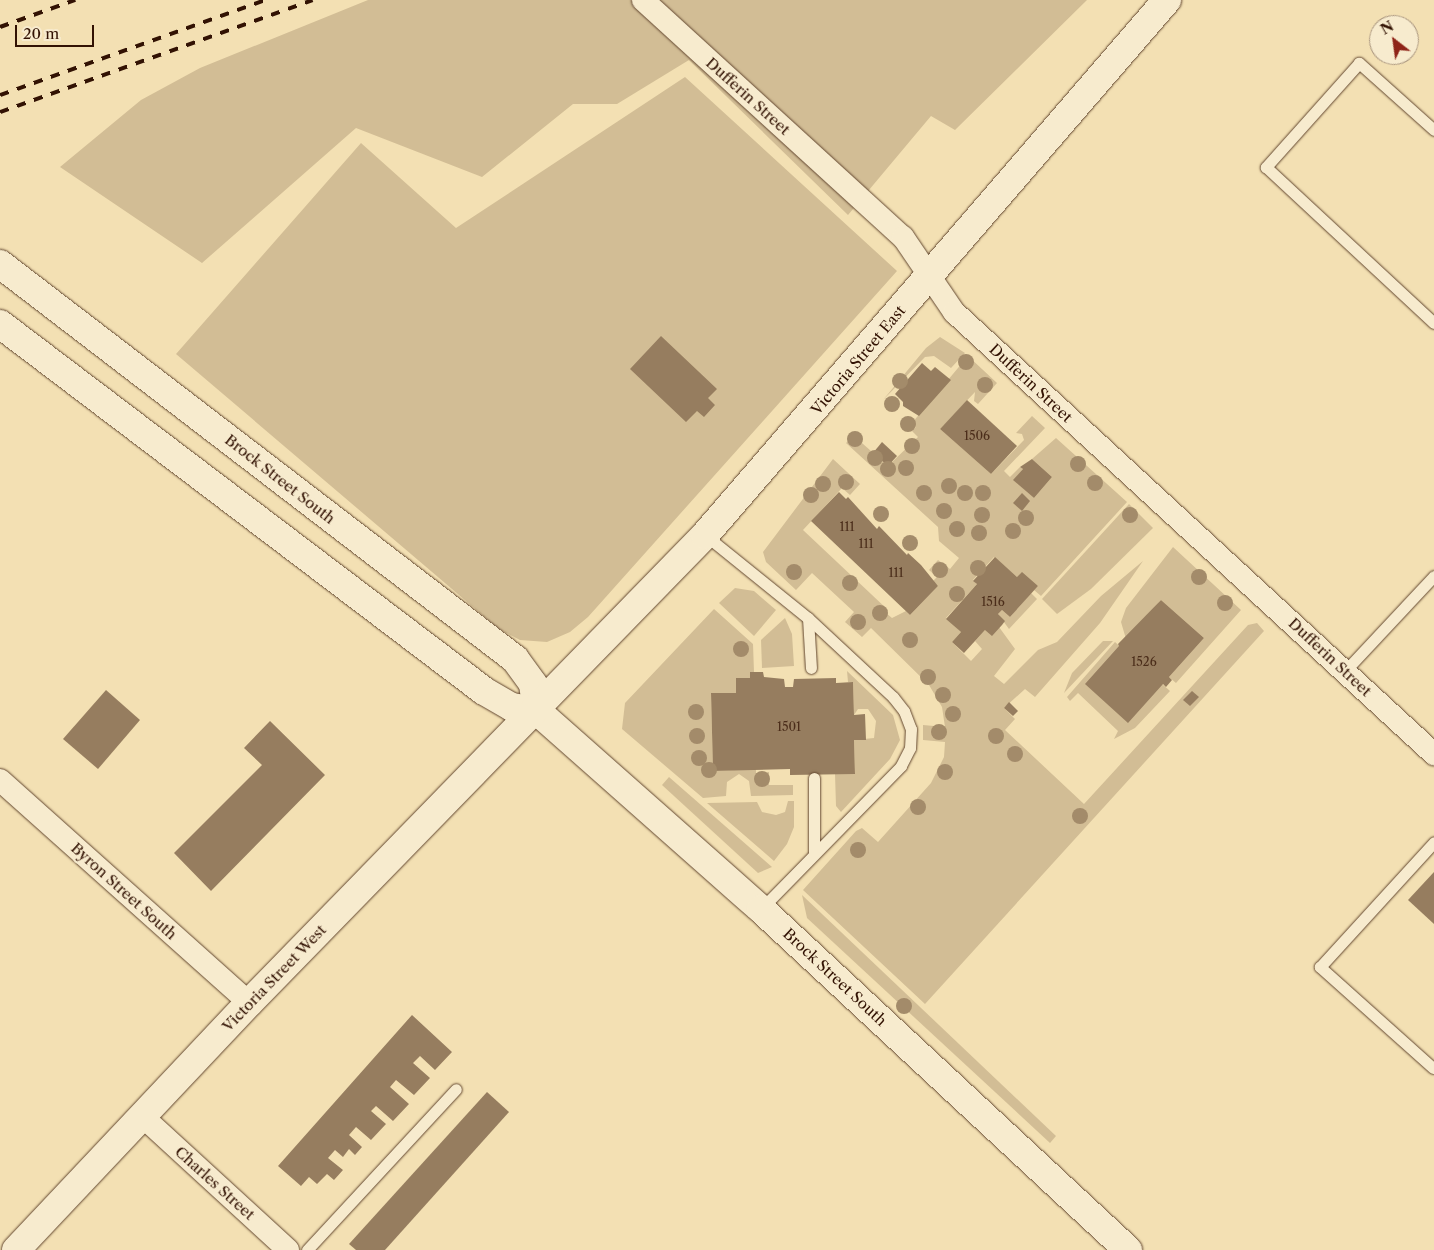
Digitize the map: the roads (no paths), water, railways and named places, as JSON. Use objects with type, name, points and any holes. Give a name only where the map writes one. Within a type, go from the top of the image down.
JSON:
[{"type":"main road","name":"Victoria Street East","points":[[537,710],[705,535],[1167,0]]},
{"type":"main road","name":"Brock Street South","points":[[0,264],[515,660],[533,684],[537,710],[761,909],[1128,1250]]},
{"type":"main road","points":[[0,324],[484,691],[512,707],[537,710]]},
{"type":"main road","name":"Victoria Street West","points":[[16,1250],[248,1003],[537,710]]},
{"type":"street","name":"Dufferin Street","points":[[643,0],[903,237],[954,312],[1434,754]]},
{"type":"street","name":"Byron Street South","points":[[0,780],[248,1003]]},
{"type":"street","name":"Charles Street","points":[[142,1116],[288,1250]]},
{"type":"lane","points":[[1434,130],[1359,63],[1266,167],[1434,323]]},
{"type":"lane","points":[[705,535],[808,618],[899,704],[908,719],[911,739],[901,766],[761,909]]},
{"type":"lane","points":[[1345,671],[1434,576]]},
{"type":"lane","points":[[808,618],[811,668]]},
{"type":"lane","points":[[814,778],[814,853]]},
{"type":"lane","points":[[1433,1068],[1320,967],[1434,842]]},
{"type":"lane","points":[[307,1250],[456,1089]]},
{"type":"railway","points":[[0,27],[75,0]]},
{"type":"railway","points":[[0,95],[266,0]]},
{"type":"railway","points":[[0,112],[313,0]]}]
